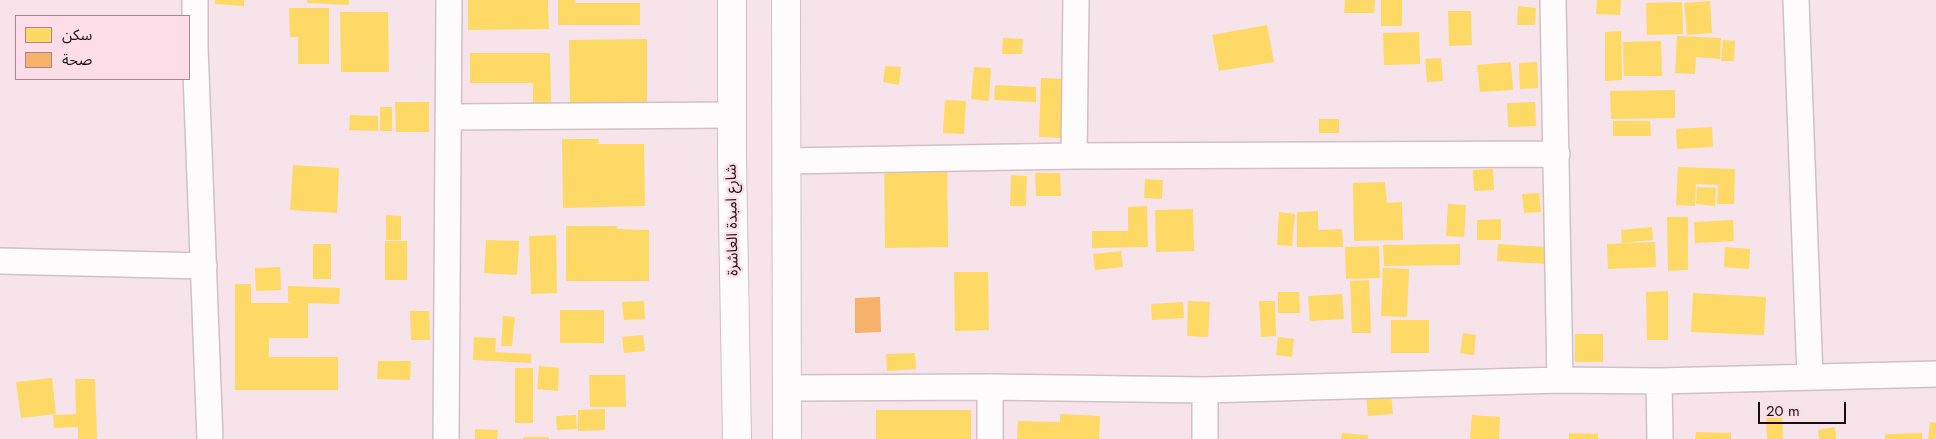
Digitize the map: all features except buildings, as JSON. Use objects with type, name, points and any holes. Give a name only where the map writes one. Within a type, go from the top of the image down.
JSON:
[{"type":"main road","name":"شارع امبدة العاشرة","points":[[732,0],[737,439]]},
{"type":"main road","points":[[786,0],[787,439]]},
{"type":"street","points":[[195,0],[194,47],[210,439]]},
{"type":"street","points":[[446,439],[449,0]]},
{"type":"street","points":[[1074,156],[1076,0]]},
{"type":"street","points":[[1554,0],[1560,380]]},
{"type":"street","points":[[1796,0],[1810,377]]},
{"type":"street","points":[[448,117],[732,115]]},
{"type":"street","points":[[786,161],[1074,156],[1557,154]]},
{"type":"street","points":[[0,261],[204,266]]},
{"type":"street","points":[[787,388],[990,387],[1205,390],[1560,380],[1659,381],[1936,374]]},
{"type":"street","points":[[1659,381],[1660,439]]},
{"type":"street","points":[[990,387],[990,439]]},
{"type":"street","points":[[1204,439],[1205,390]]}]
